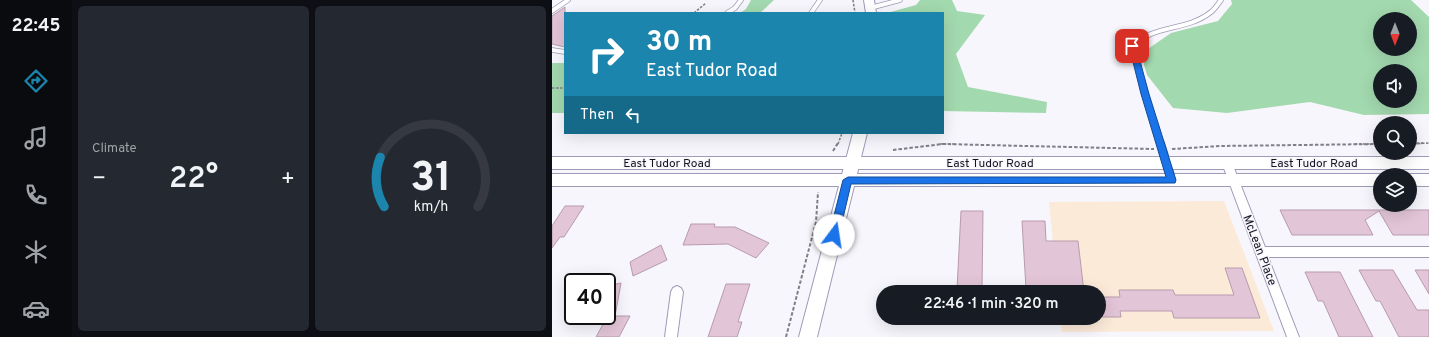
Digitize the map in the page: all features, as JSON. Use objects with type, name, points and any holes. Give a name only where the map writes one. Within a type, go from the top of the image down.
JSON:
[{"type":"main road","name":"East Tudor Road","points":[[552,163],[852,163],[1164,156],[1227,163],[1429,163]]},
{"type":"main road","name":"East Tudor Road","points":[[552,180],[1373,180]]},
{"type":"main road","points":[[1417,180],[1429,180]]},
{"type":"street","points":[[808,337],[860,134]]},
{"type":"street","name":"McLean Place","points":[[1227,163],[1293,337]]},
{"type":"street","points":[[1261,252],[1429,252]]},
{"type":"street","points":[[671,337],[677,292]]},
{"type":"lane","points":[[552,11],[568,0]]},
{"type":"lane","points":[[729,12],[735,8],[741,0]]},
{"type":"lane","points":[[812,12],[820,0]]},
{"type":"lane","points":[[870,7],[900,0]]},
{"type":"lane","points":[[1172,180],[1132,46],[1137,40],[1148,34],[1191,23],[1206,17],[1216,9],[1221,0]]},
{"type":"lane","points":[[552,50],[564,52]]},
{"type":"path","points":[[853,0],[855,12]]},
{"type":"path","points":[[696,12],[706,3]]},
{"type":"path","points":[[552,88],[564,88]]},
{"type":"path","points":[[1417,144],[1429,143]]},
{"type":"path","points":[[889,150],[942,144],[1164,156],[1220,146],[1373,144]]},
{"type":"path","points":[[786,337],[816,222],[818,190]]},
{"type":"shaded area","points":[[1224,201],[1274,331],[1062,332],[1061,325],[1106,325],[1106,285],[1057,285],[1049,202]]},
{"type":"green space","points":[[751,0],[774,0],[761,12],[742,12],[746,9]]},
{"type":"green space","points":[[920,0],[952,0],[957,11],[985,15],[956,54],[968,87],[1047,102],[1046,113],[944,111],[944,12],[891,12],[916,5]]},
{"type":"green space","points":[[1231,0],[1411,0],[1429,17],[1429,114],[1364,115],[1310,102],[1227,113],[1173,108],[1147,75],[1144,65],[1145,51],[1171,33],[1218,21],[1232,4]]},
{"type":"green space","points":[[552,63],[564,63],[564,113],[552,113]]},
{"type":"building","points":[[565,7],[564,47],[552,44],[552,16]]},
{"type":"building","points":[[565,206],[584,206],[564,237],[560,237],[552,248],[552,226]]},
{"type":"building","points":[[1280,210],[1373,210],[1373,212],[1377,212],[1365,220],[1373,235],[1292,235]]},
{"type":"building","points":[[1417,210],[1429,210],[1429,235],[1393,235],[1380,212],[1417,212]]},
{"type":"building","points":[[961,211],[983,211],[982,285],[957,285]]},
{"type":"building","points":[[1022,221],[1045,221],[1046,241],[1078,241],[1083,285],[1026,285]]},
{"type":"building","points":[[691,224],[715,224],[714,227],[735,227],[769,243],[756,258],[728,244],[683,245]]},
{"type":"building","points":[[661,245],[667,260],[633,276],[630,262]]},
{"type":"building","points":[[1225,268],[1242,268],[1260,318],[1174,318],[1172,311],[1120,311],[1121,317],[1106,317],[1106,297],[1120,297],[1119,290],[1173,290],[1175,295],[1234,295]]},
{"type":"building","points":[[1359,270],[1393,270],[1417,310],[1429,310],[1429,337],[1399,337],[1380,301],[1376,301]]},
{"type":"building","points":[[1415,270],[1429,270],[1429,294]]},
{"type":"building","points":[[1305,272],[1340,272],[1373,337],[1339,337],[1323,301],[1318,301]]},
{"type":"building","points":[[621,283],[616,310],[616,284]]},
{"type":"building","points":[[726,284],[750,284],[738,322],[742,322],[737,337],[708,337]]},
{"type":"building","points":[[616,316],[630,316],[619,337],[596,337],[603,325],[616,325]]},
{"type":"route","points":[[834,235],[848,180],[1172,180],[1161,149],[1132,46]]}]
